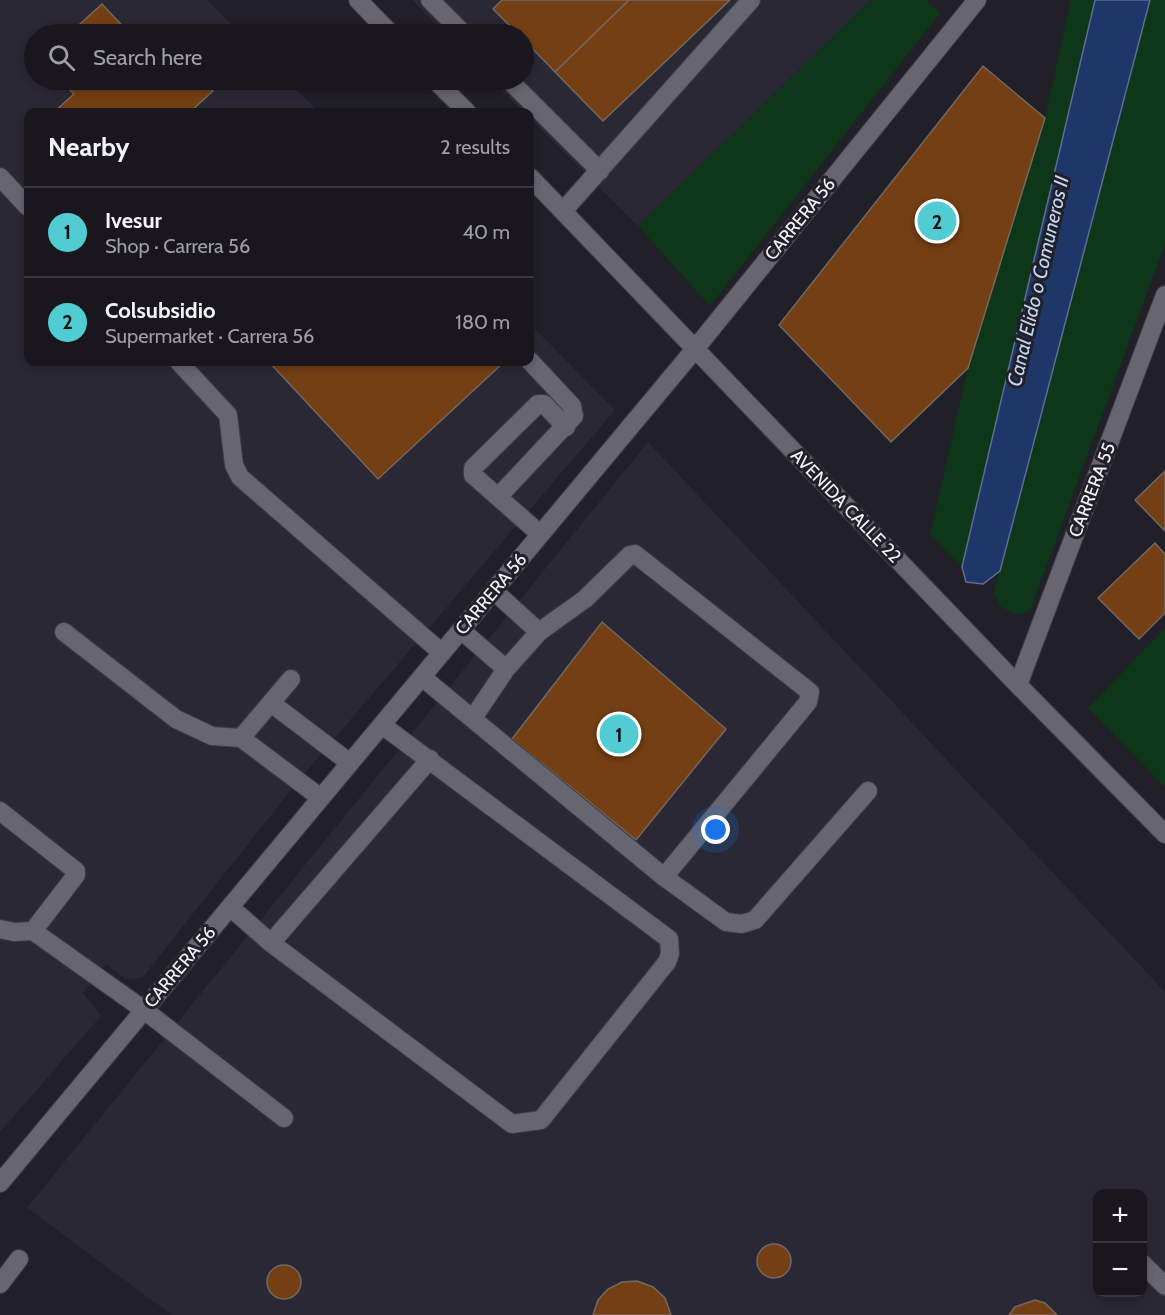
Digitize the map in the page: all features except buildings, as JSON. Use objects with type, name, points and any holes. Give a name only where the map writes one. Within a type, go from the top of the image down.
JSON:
[{"type":"street","points":[[358,0],[381,24]]},
{"type":"street","points":[[430,0],[454,24]]},
{"type":"street","points":[[562,211],[751,0]]},
{"type":"street","name":"CARRERA 56","points":[[0,1183],[695,349],[977,0]]},
{"type":"street","points":[[445,90],[463,108]]},
{"type":"street","points":[[519,90],[600,171]]},
{"type":"street","points":[[0,177],[24,203]]},
{"type":"street","name":"AVENIDA CALLE 22","points":[[534,181],[1018,685],[1165,834]]},
{"type":"street","name":"CARRERA 55","points":[[1018,685],[1161,318],[1165,296]]},
{"type":"street","points":[[498,497],[574,416],[572,406],[534,365]]},
{"type":"street","points":[[183,366],[228,415],[234,465],[240,477],[442,653]]},
{"type":"street","points":[[540,534],[473,474],[473,468],[538,404],[544,404],[566,427]]},
{"type":"street","points":[[473,718],[506,669],[539,632],[585,599],[630,555],[639,555],[810,692],[808,702],[664,877]]},
{"type":"street","points":[[494,591],[539,632]]},
{"type":"street","points":[[461,630],[506,669]]},
{"type":"street","points":[[64,632],[183,723],[212,736],[241,738],[321,798]]},
{"type":"street","points":[[422,677],[664,877],[726,922],[742,924],[755,920],[868,791]]},
{"type":"street","points":[[241,738],[291,679]]},
{"type":"street","points":[[271,703],[350,763]]},
{"type":"street","points":[[230,907],[271,943],[512,1124],[541,1120],[667,962],[671,946],[669,939],[382,725]]},
{"type":"street","points":[[271,943],[430,759]]},
{"type":"street","points":[[0,811],[76,871],[76,875],[33,931]]},
{"type":"street","points":[[0,929],[14,932],[33,931],[144,1010],[284,1118]]},
{"type":"street","points":[[0,1284],[19,1259]]},
{"type":"street","points":[[1147,1267],[1165,1286]]},
{"type":"shaded area","points":[[0,0],[207,0],[231,24],[24,24],[24,90],[296,90],[315,108],[24,108],[24,366],[534,366],[534,328],[615,410],[298,781],[142,978],[126,979],[106,964],[83,993],[101,1016],[0,1132]]},
{"type":"shaded area","points":[[412,0],[871,0],[638,226],[534,122],[534,108],[520,108],[501,90],[534,90],[534,24],[437,24]]},
{"type":"shaded area","points":[[648,442],[1165,992],[1165,1315],[172,1315],[27,1208]]},
{"type":"green space","points":[[871,0],[926,0],[940,13],[710,306],[638,226]]},
{"type":"green space","points":[[1071,0],[1095,0],[962,567],[930,535],[968,368],[1045,118]]},
{"type":"green space","points":[[1150,0],[1165,0],[1165,244],[1030,611],[1018,615],[1001,607],[994,593]]},
{"type":"green space","points":[[1165,628],[1165,787],[1088,708]]},
{"type":"water","name":"Canal Elido o Comuneros II","points":[[1095,0],[1150,0],[1000,571],[983,584],[966,582],[962,567]]},
{"type":"place","name":"Colsubsidio","points":[[937,221]]},
{"type":"place","name":"Ivesur","points":[[619,734]]}]
